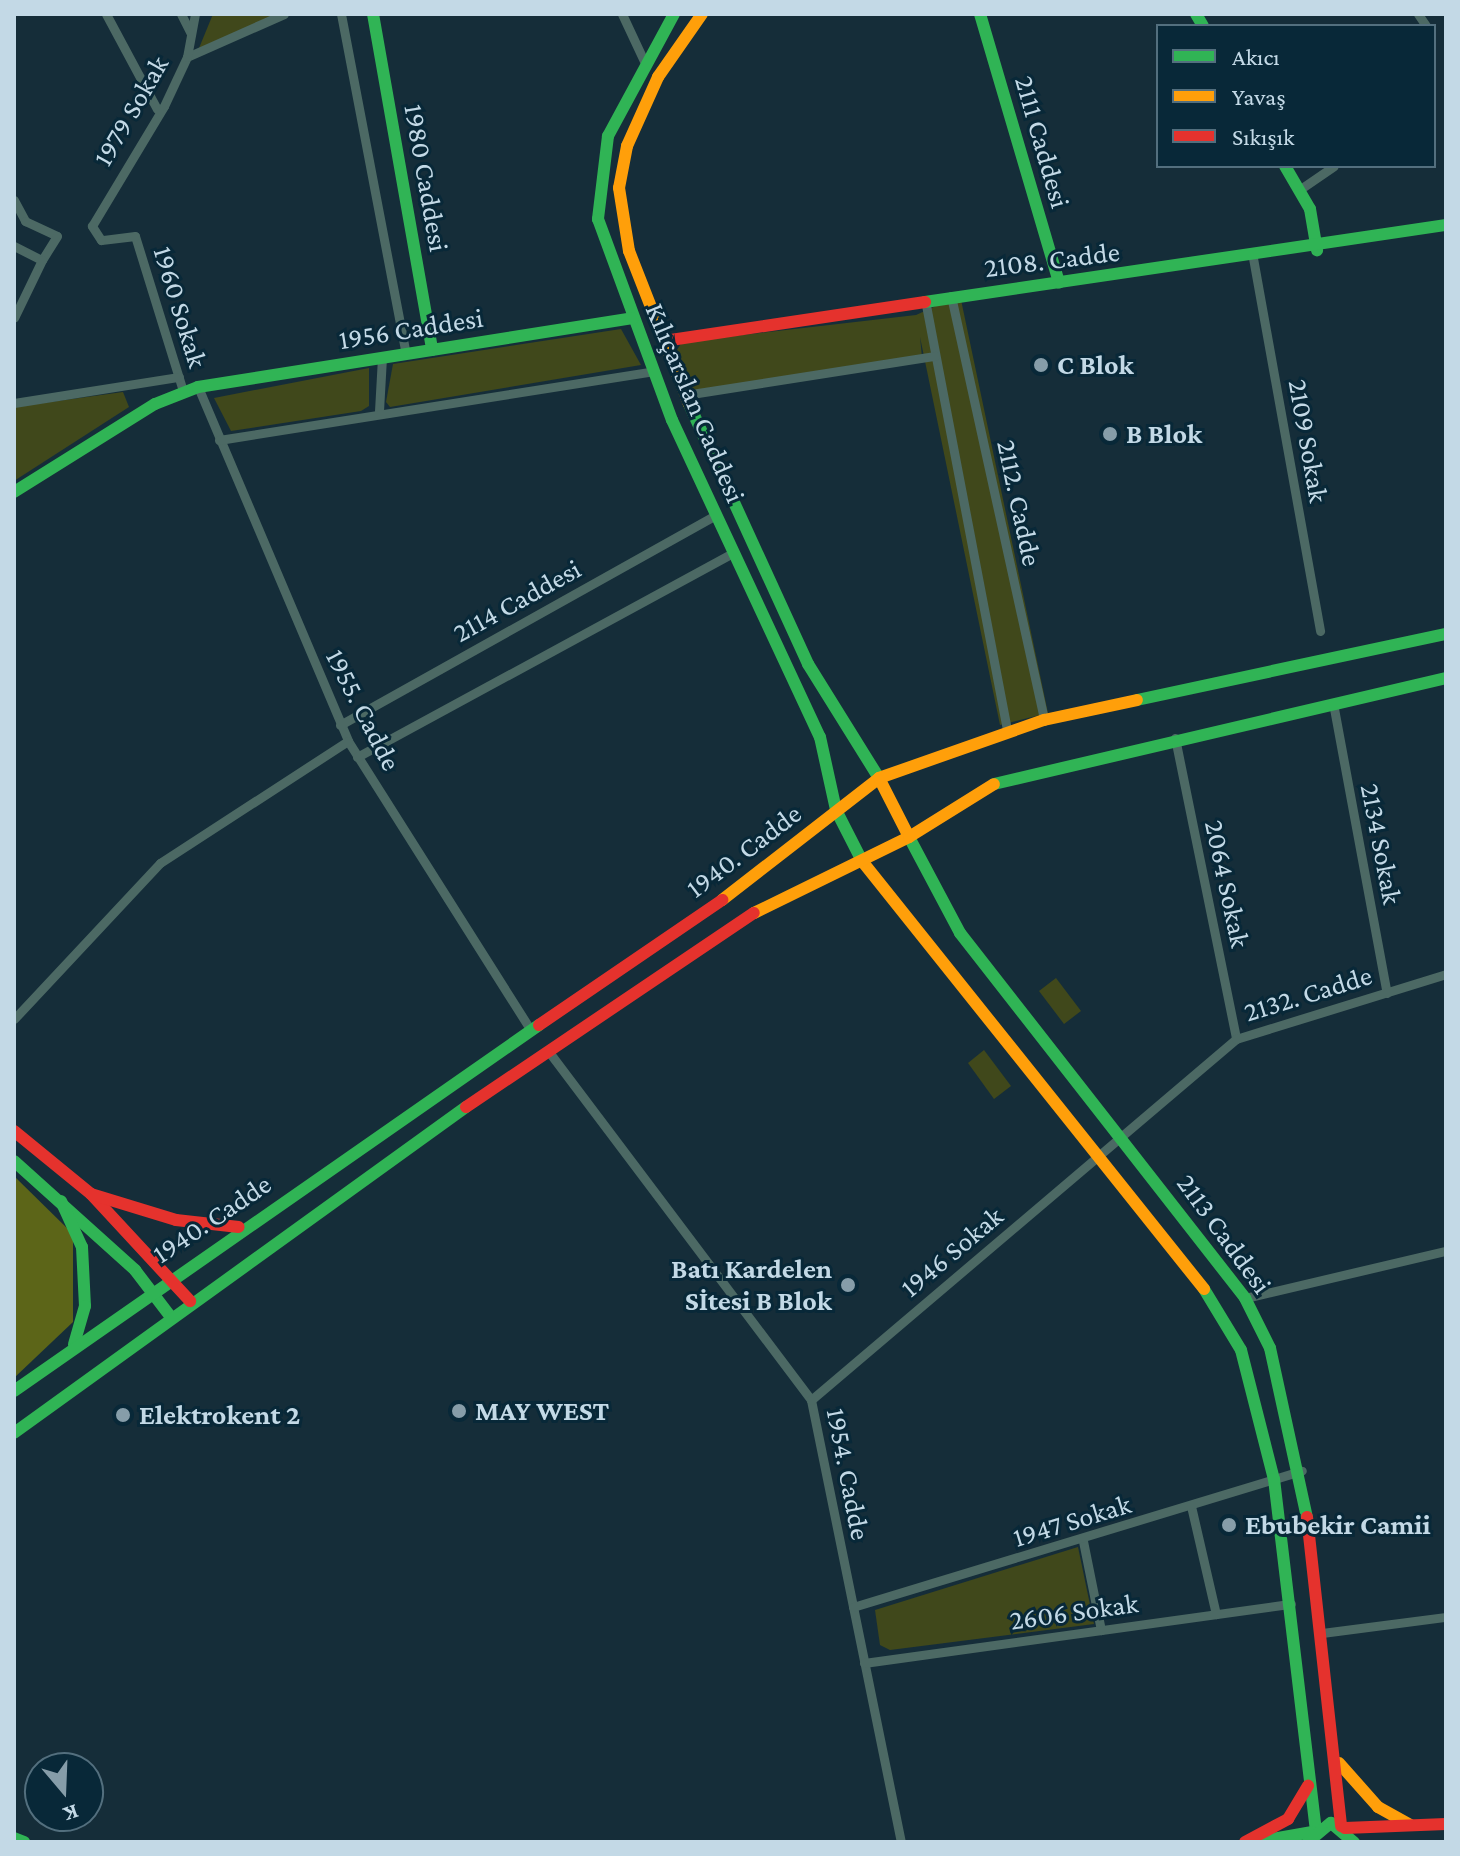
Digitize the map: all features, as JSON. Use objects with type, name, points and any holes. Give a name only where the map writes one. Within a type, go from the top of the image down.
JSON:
[{"type":"main road","name":"1980 Caddesi","points":[[373,14],[432,350]]},
{"type":"main road","name":"Kılıçarslan Caddesi","points":[[674,14],[644,61],[608,136],[596,194],[609,259],[653,371],[716,515],[820,737],[836,810],[862,861]]},
{"type":"main road","name":"Kılıçarslan Caddesi","points":[[702,14],[652,90],[619,188],[629,251],[685,395],[808,664],[879,778],[909,837]]},
{"type":"main road","name":"2111 Caddesi","points":[[980,14],[1059,283]]},
{"type":"main road","points":[[1286,168],[1299,190],[1317,250]]},
{"type":"main road","name":"2108. Cadde","points":[[664,341],[926,305],[951,296],[1317,250],[1446,225]]},
{"type":"main road","name":"1956 Caddesi","points":[[14,492],[183,391],[633,318]]},
{"type":"main road","name":"1940. Cadde","points":[[14,1391],[172,1274],[737,890],[879,778],[1007,730],[1044,720],[1446,634]]},
{"type":"main road","name":"1940. Cadde","points":[[14,1433],[190,1301],[747,916],[909,837],[1014,775],[1446,678]]},
{"type":"main road","name":"2113 Caddesi","points":[[909,837],[960,933],[1245,1298],[1278,1373],[1302,1471],[1339,1763],[1343,1827]]},
{"type":"main road","name":"2113 Caddesi","points":[[862,861],[1100,1156],[1225,1319],[1257,1396],[1274,1479],[1291,1604],[1312,1834]]},
{"type":"main road","points":[[14,1131],[91,1194],[172,1274],[190,1301]]},
{"type":"main road","points":[[14,1161],[61,1201],[152,1290],[170,1316]]},
{"type":"main road","points":[[91,1194],[203,1226],[243,1226]]},
{"type":"main road","points":[[61,1201],[82,1247],[85,1306],[72,1348]]},
{"type":"main road","points":[[1339,1763],[1378,1807],[1412,1827]]},
{"type":"main road","points":[[1245,1842],[1288,1819],[1308,1786]]},
{"type":"main road","points":[[1252,1842],[1343,1827],[1446,1824]]},
{"type":"main road","points":[[1343,1827],[1354,1842]]},
{"type":"main road","points":[[14,1838],[24,1842]]},
{"type":"street","points":[[106,14],[157,109]]},
{"type":"street","points":[[181,14],[191,34]]},
{"type":"street","name":"1979 Sokak","points":[[135,236],[101,240],[92,226],[187,57],[195,14]]},
{"type":"street","points":[[187,57],[284,14]]},
{"type":"street","points":[[341,14],[406,354]]},
{"type":"street","points":[[622,14],[644,61]]},
{"type":"street","points":[[1299,190],[1331,168]]},
{"type":"street","points":[[14,200],[25,221],[57,236],[14,318]]},
{"type":"street","name":"1960 Sokak","points":[[135,236],[183,391]]},
{"type":"street","points":[[14,246],[42,260]]},
{"type":"street","name":"2109 Sokak","points":[[1253,258],[1320,631]]},
{"type":"street","name":"2112. Cadde","points":[[951,296],[1044,720]]},
{"type":"street","name":"2112. Cadde","points":[[926,305],[1007,730]]},
{"type":"street","points":[[685,395],[935,356]]},
{"type":"street","points":[[379,411],[382,358]]},
{"type":"street","points":[[219,440],[379,411],[653,371]]},
{"type":"street","points":[[14,403],[179,377]]},
{"type":"street","name":"1955. Cadde","points":[[198,387],[348,741],[531,1030]]},
{"type":"street","name":"2114 Caddesi","points":[[340,725],[716,515]]},
{"type":"street","points":[[357,757],[734,552]]},
{"type":"street","name":"2134 Sokak","points":[[1333,703],[1387,993]]},
{"type":"street","name":"2064 Sokak","points":[[1175,738],[1236,1039]]},
{"type":"street","points":[[14,1019],[160,863],[348,741]]},
{"type":"street","name":"2132. Cadde","points":[[1121,1138],[1236,1039],[1446,974]]},
{"type":"street","name":"1954. Cadde","points":[[549,1052],[811,1400],[901,1842]]},
{"type":"street","name":"1946 Sokak","points":[[811,1400],[1121,1138]]},
{"type":"street","points":[[1245,1298],[1446,1251]]},
{"type":"street","name":"1947 Sokak","points":[[853,1607],[1083,1541],[1302,1471]]},
{"type":"street","points":[[1191,1506],[1216,1614]]},
{"type":"street","points":[[1083,1541],[1101,1630]]},
{"type":"street","name":"2606 Sokak","points":[[864,1663],[1291,1604]]},
{"type":"street","points":[[1322,1633],[1446,1617]]},
{"type":"green space","points":[[213,14],[284,14],[197,53]]},
{"type":"green space","points":[[960,295],[1048,713],[1000,725],[920,337],[922,357],[691,392],[675,353],[682,342],[916,315]]},
{"type":"green space","points":[[621,329],[641,365],[390,407],[386,402],[393,364]]},
{"type":"green space","points":[[369,368],[369,406],[361,411],[231,431],[214,398]]},
{"type":"green space","points":[[123,392],[129,407],[14,481],[14,407]]},
{"type":"green space","points":[[1056,978],[1081,1011],[1064,1024],[1039,991]]},
{"type":"green space","points":[[984,1050],[1011,1086],[994,1099],[968,1063]]},
{"type":"green space","points":[[14,1176],[73,1234],[73,1322],[14,1378]]},
{"type":"green space","points":[[1078,1547],[1094,1624],[890,1650],[880,1645],[875,1610]]},
{"type":"traffic: fast","points":[[373,14],[432,350]]},
{"type":"traffic: fast","points":[[674,14],[608,136],[598,219],[672,420],[820,737],[836,810]]},
{"type":"traffic: fast","points":[[980,14],[1059,283]]},
{"type":"traffic: fast","points":[[1196,14],[1202,24]]},
{"type":"traffic: fast","points":[[1286,168],[1310,209],[1317,250]]},
{"type":"traffic: fast","points":[[925,302],[1446,225]]},
{"type":"traffic: fast","points":[[14,492],[155,404],[198,387],[633,318]]},
{"type":"traffic: fast","points":[[689,404],[808,664],[879,778]]},
{"type":"traffic: fast","points":[[1137,700],[1446,634]]},
{"type":"traffic: fast","points":[[994,784],[1446,678]]},
{"type":"traffic: fast","points":[[836,810],[862,861]]},
{"type":"traffic: fast","points":[[909,837],[960,933],[1245,1298],[1270,1348],[1307,1517]]},
{"type":"traffic: fast","points":[[14,1391],[539,1025]]},
{"type":"traffic: fast","points":[[14,1433],[466,1107]]},
{"type":"traffic: fast","points":[[14,1161],[135,1270],[170,1316]]},
{"type":"traffic: fast","points":[[61,1201],[82,1247],[85,1306],[74,1344]]},
{"type":"traffic: fast","points":[[1204,1289],[1241,1350],[1274,1479],[1316,1829]]},
{"type":"traffic: fast","points":[[1308,1842],[1331,1823],[1354,1842]]},
{"type":"traffic: fast","points":[[1260,1841],[1312,1832]]},
{"type":"traffic: fast","points":[[14,1838],[24,1842]]},
{"type":"traffic: slow","points":[[689,404],[629,251],[619,188],[627,146],[658,77],[702,14]]},
{"type":"traffic: slow","points":[[722,900],[879,778],[1044,720],[1137,700]]},
{"type":"traffic: slow","points":[[879,778],[909,837]]},
{"type":"traffic: slow","points":[[754,913],[909,837],[994,784]]},
{"type":"traffic: slow","points":[[862,861],[1204,1289]]},
{"type":"traffic: slow","points":[[1339,1763],[1378,1807],[1410,1825]]},
{"type":"traffic: jam","points":[[664,341],[925,302]]},
{"type":"traffic: jam","points":[[539,1025],[722,900]]},
{"type":"traffic: jam","points":[[466,1107],[754,913]]},
{"type":"traffic: jam","points":[[14,1131],[91,1194],[190,1301]]},
{"type":"traffic: jam","points":[[91,1194],[176,1220],[239,1227]]},
{"type":"traffic: jam","points":[[1307,1517],[1341,1826]]},
{"type":"traffic: jam","points":[[1245,1842],[1288,1819],[1308,1786]]},
{"type":"traffic: jam","points":[[1345,1828],[1446,1824]]},
{"type":"place","name":"C Blok","points":[[1041,365]]},
{"type":"place","name":"B Blok","points":[[1110,434]]},
{"type":"place","name":"Batı Kardelen Sİtesi B Blok","points":[[848,1285]]},
{"type":"place","name":"MAY WEST","points":[[459,1411]]},
{"type":"place","name":"Elektrokent 2","points":[[123,1415]]},
{"type":"place","name":"Ebubekir Camii","points":[[1229,1525]]}]
